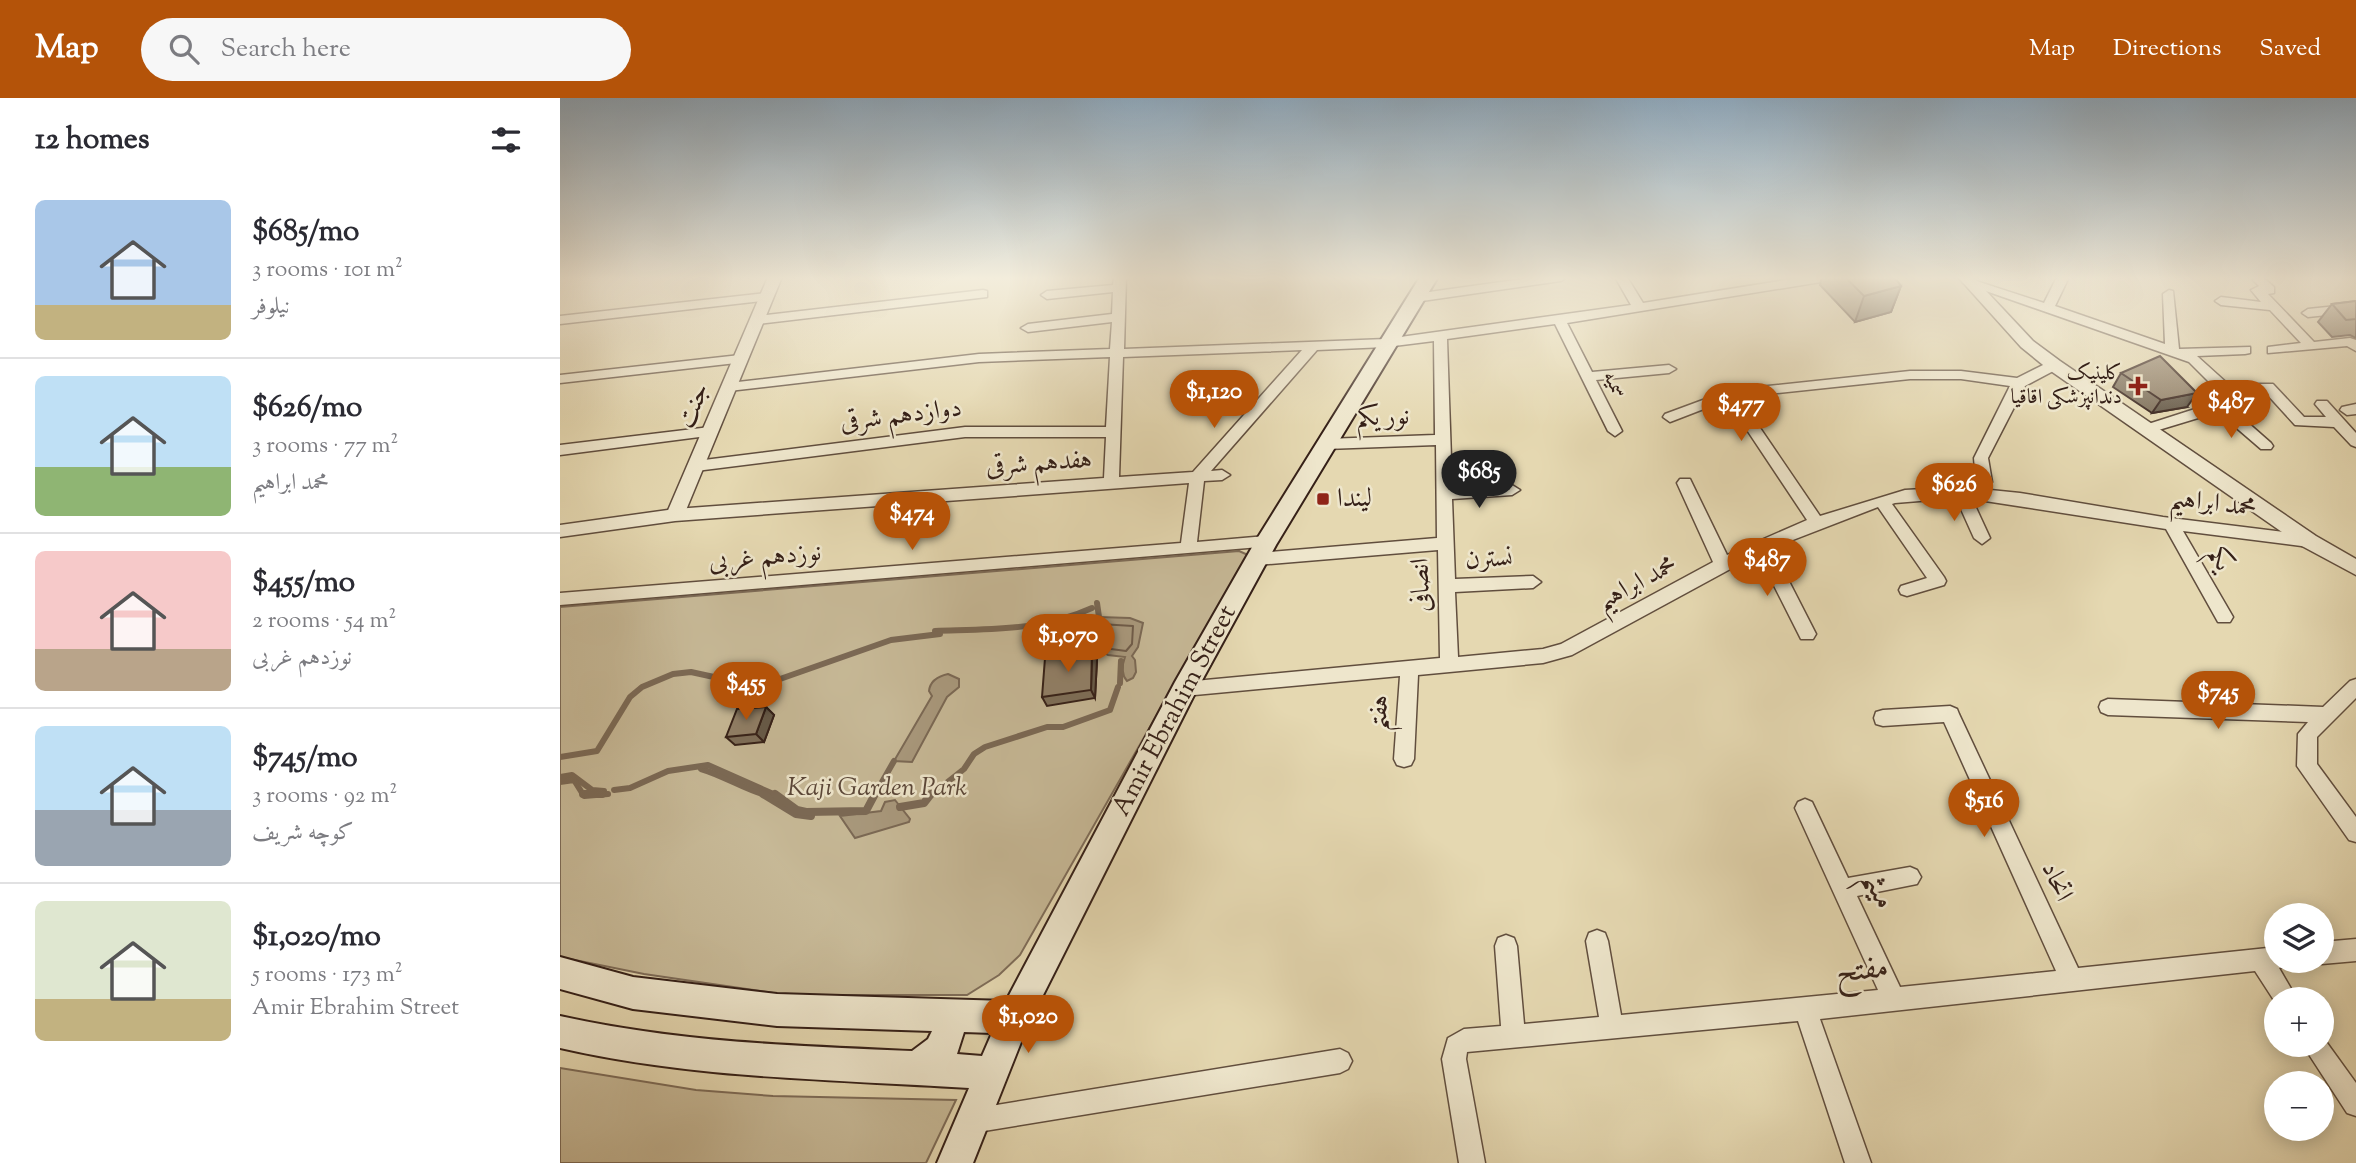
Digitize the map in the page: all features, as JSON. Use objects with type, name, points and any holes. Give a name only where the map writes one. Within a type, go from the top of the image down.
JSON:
[{"type":"main road","name":"Amir Ebrahim Street","points":[[955,1163],[1015,1017],[1184,689],[1262,550],[1397,327]]},
{"type":"main road","points":[[560,973],[633,993],[776,1010],[1015,1017]]},
{"type":"main road","points":[[919,1067],[947,1041],[950,1026],[943,1013]]},
{"type":"main road","points":[[560,1032],[595,1041],[758,1062],[919,1067],[991,1073]]},
{"type":"street","name":"جنت","points":[[675,515],[754,327]]},
{"type":"street","points":[[1028,328],[1039,327]]},
{"type":"street","points":[[1111,483],[1118,327]]},
{"type":"street","points":[[729,387],[979,358],[1387,343],[1506,327]]},
{"type":"street","name":"سمیه","points":[[1562,327],[1615,431]]},
{"type":"street","points":[[2010,327],[2026,344],[2054,365],[2309,541],[2356,568]]},
{"type":"street","points":[[2107,327],[2194,359],[2236,401],[2147,429]]},
{"type":"street","points":[[2173,327],[2176,351]]},
{"type":"street","points":[[2292,327],[2311,346]]},
{"type":"street","name":"انصافی","points":[[1440,335],[1449,666]]},
{"type":"street","points":[[1188,548],[1197,477],[1314,345]]},
{"type":"street","points":[[2273,350],[2353,345]]},
{"type":"street","points":[[2176,351],[2245,350]]},
{"type":"street","points":[[560,379],[740,359]]},
{"type":"street","points":[[1671,416],[1730,394],[1910,376],[1961,375],[2019,383],[2054,365]]},
{"type":"street","points":[[1586,377],[1669,369]]},
{"type":"street","points":[[1984,482],[1981,458],[2019,383]]},
{"type":"street","points":[[2224,389],[2268,387],[2300,422],[2347,414]]},
{"type":"street","points":[[1730,394],[1816,522]]},
{"type":"street","points":[[2322,404],[2347,414]]},
{"type":"street","points":[[2220,406],[2266,446]]},
{"type":"street","points":[[2347,414],[2356,442]]},
{"type":"street","points":[[560,450],[710,432]]},
{"type":"street","name":"دوازدهم شرقی","points":[[696,466],[965,432],[1113,432]]},
{"type":"street","name":"نور یکم","points":[[1326,444],[1443,440]]},
{"type":"street","name":"هفدهم شرقی","points":[[560,531],[675,515],[1222,475]]},
{"type":"street","points":[[1685,484],[1723,565]]},
{"type":"street","points":[[1444,494],[1512,490]]},
{"type":"street","points":[[1961,492],[1982,538]]},
{"type":"street","name":"محمد ابراهیم","points":[[1184,689],[1449,666],[1543,656],[1566,650],[1762,545],[1816,522],[1882,501],[1922,493],[1961,492],[2171,524],[2309,541]]},
{"type":"street","points":[[1882,501],[1938,581],[1907,590]]},
{"type":"street","name":"یکم","points":[[2171,524],[2224,617]]},
{"type":"street","name":"نوزدهم غربی","points":[[560,599],[1188,548],[1262,550],[1446,543]]},
{"type":"street","points":[[1762,545],[1807,634]]},
{"type":"street","name":"نسترن","points":[[1447,586],[1532,582]]},
{"type":"street","name":"هفتم","points":[[1404,760],[1409,669]]},
{"type":"street","points":[[2356,686],[2308,734],[2307,766],[2356,833]]},
{"type":"street","points":[[2108,707],[2329,715]]},
{"type":"street","name":"اتحاد","points":[[1883,718],[1950,714],[2072,980]]},
{"type":"street","name":"میثم","points":[[1805,808],[1894,999]]},
{"type":"street","points":[[1843,890],[1910,877]]},
{"type":"street","points":[[1597,941],[1612,1027]]},
{"type":"street","points":[[1506,946],[1513,1037]]},
{"type":"street","points":[[2334,952],[2356,950]]},
{"type":"street","name":"مفتح","points":[[1472,1163],[1454,1059],[1455,1046],[1464,1041],[1805,1009],[2264,959]]},
{"type":"street","points":[[1805,1009],[1858,1163]]},
{"type":"street","points":[[2324,1057],[2356,1104]]},
{"type":"street","points":[[972,1121],[1340,1061]]},
{"type":"green space","name":"Kaji Garden Park","points":[[1239,551],[1248,555],[1020,955],[999,975],[967,995],[787,995],[644,974],[560,957],[560,607]]},
{"type":"green space","points":[[560,1068],[696,1090],[773,1096],[956,1100],[926,1163],[560,1163]]},
{"type":"water","points":[[1099,617],[1130,618],[1143,623],[1138,647],[1132,656],[1136,672],[1133,678],[1127,681],[1123,669],[1125,657],[1108,655],[1079,637],[1087,622]]},
{"type":"water","points":[[948,674],[959,679],[959,687],[947,697],[912,762],[894,761],[932,696],[929,691],[931,684]]},
{"type":"water","points":[[895,800],[910,819],[909,822],[855,838],[840,816],[881,811],[885,802]]},
{"type":"building","points":[[2160,356],[2197,393],[2161,400],[2121,373]]},
{"type":"building","points":[[1092,651],[1091,690],[1042,697],[1045,658]]},
{"type":"building","points":[[766,707],[756,734],[726,737],[737,709]]},
{"type":"waterway","points":[[1097,603],[1099,617]]},
{"type":"waterway","points":[[935,631],[1035,625],[1073,616],[1092,608]]},
{"type":"waterway","points":[[560,757],[597,751],[630,697],[642,687],[673,674],[691,672],[723,679],[780,679],[891,640],[940,634]]},
{"type":"waterway","points":[[1120,683],[1121,661]]},
{"type":"waterway","points":[[930,796],[964,769],[974,754],[985,747],[1047,727],[1063,727],[1110,710],[1118,687]]},
{"type":"waterway","points":[[874,796],[894,761]]},
{"type":"waterway","points":[[614,790],[630,788],[668,771],[708,765],[777,796]]},
{"type":"waterway","points":[[701,769],[769,796]]},
{"type":"waterway","points":[[560,777],[572,775],[592,790],[604,791]]},
{"type":"waterway","points":[[560,782],[574,780],[584,796],[608,794]]},
{"type":"waterway","points":[[583,794],[602,794]]},
{"type":"waterway","points":[[763,794],[796,814],[811,816]]},
{"type":"waterway","points":[[777,796],[797,810],[806,812],[866,811],[875,794]]},
{"type":"waterway","points":[[900,807],[924,803],[931,794]]},
{"type":"place","name":"کلینیک دندانپزشکی اقاقیا","points":[[2138,386]]},
{"type":"place","name":"لیندا","points":[[1323,499]]}]
